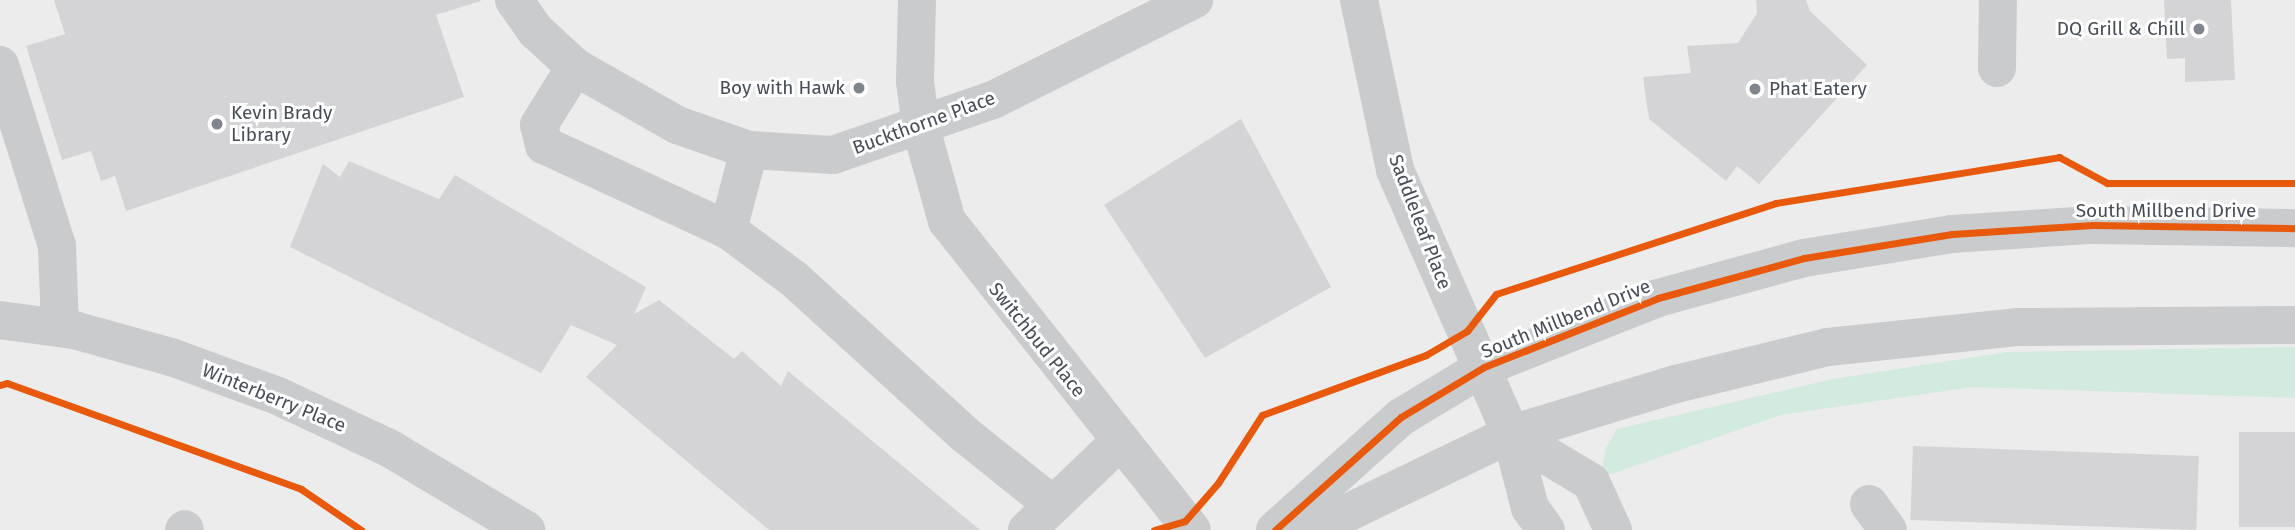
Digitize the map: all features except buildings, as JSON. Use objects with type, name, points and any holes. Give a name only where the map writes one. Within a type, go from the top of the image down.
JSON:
[{"type":"street","name":"Buckthorne Place","points":[[514,0],[536,31],[575,67],[677,125],[749,150],[833,155],[921,128],[993,100],[1194,0]]},
{"type":"street","name":"Switchbud Place","points":[[917,0],[915,81],[921,128],[947,220],[1119,442],[1192,530]]},
{"type":"street","name":"Saddleleaf Place","points":[[1359,0],[1395,170],[1445,289],[1484,367],[1511,434],[1530,508],[1546,530]]},
{"type":"street","points":[[1997,68],[1998,0]]},
{"type":"street","points":[[0,65],[57,246],[60,328]]},
{"type":"street","points":[[575,67],[539,125],[544,145],[728,230],[794,279],[963,433],[1040,517],[1119,442]]},
{"type":"street","points":[[728,230],[749,150]]},
{"type":"street","name":"South Millbend Drive","points":[[1275,530],[1401,417],[1484,367],[1658,298],[1804,258],[1952,234],[2080,225],[2295,228]]},
{"type":"street","name":"Winterberry Place","points":[[0,320],[60,328],[171,357],[278,396],[389,447],[526,530]]},
{"type":"street","points":[[1312,530],[1511,434],[1676,384],[1828,347],[2019,327],[2295,324]]},
{"type":"street","points":[[1511,434],[1591,482],[1613,530]]},
{"type":"green space","points":[[2295,347],[2295,398],[1972,387],[1781,415],[1600,478],[1606,448],[1617,429],[1833,379],[2007,352]]},
{"type":"cycle path","points":[[1154,530],[1185,521],[1218,483],[1262,415],[1426,355],[1467,331],[1496,294],[1776,203],[2059,157],[2107,183],[2295,183]]},
{"type":"cycle path","points":[[1275,530],[1401,417],[1484,367],[1658,298],[1804,258],[1952,234],[2093,225],[2295,228]]},
{"type":"cycle path","points":[[0,385],[7,383],[301,489],[361,530]]},
{"type":"place","name":"DQ Grill & Chill","points":[[2199,29]]},
{"type":"place","name":"Boy with Hawk","points":[[859,88]]},
{"type":"place","name":"Phat Eatery","points":[[1755,89]]},
{"type":"place","name":"Kevin Brady Library","points":[[217,124]]}]
